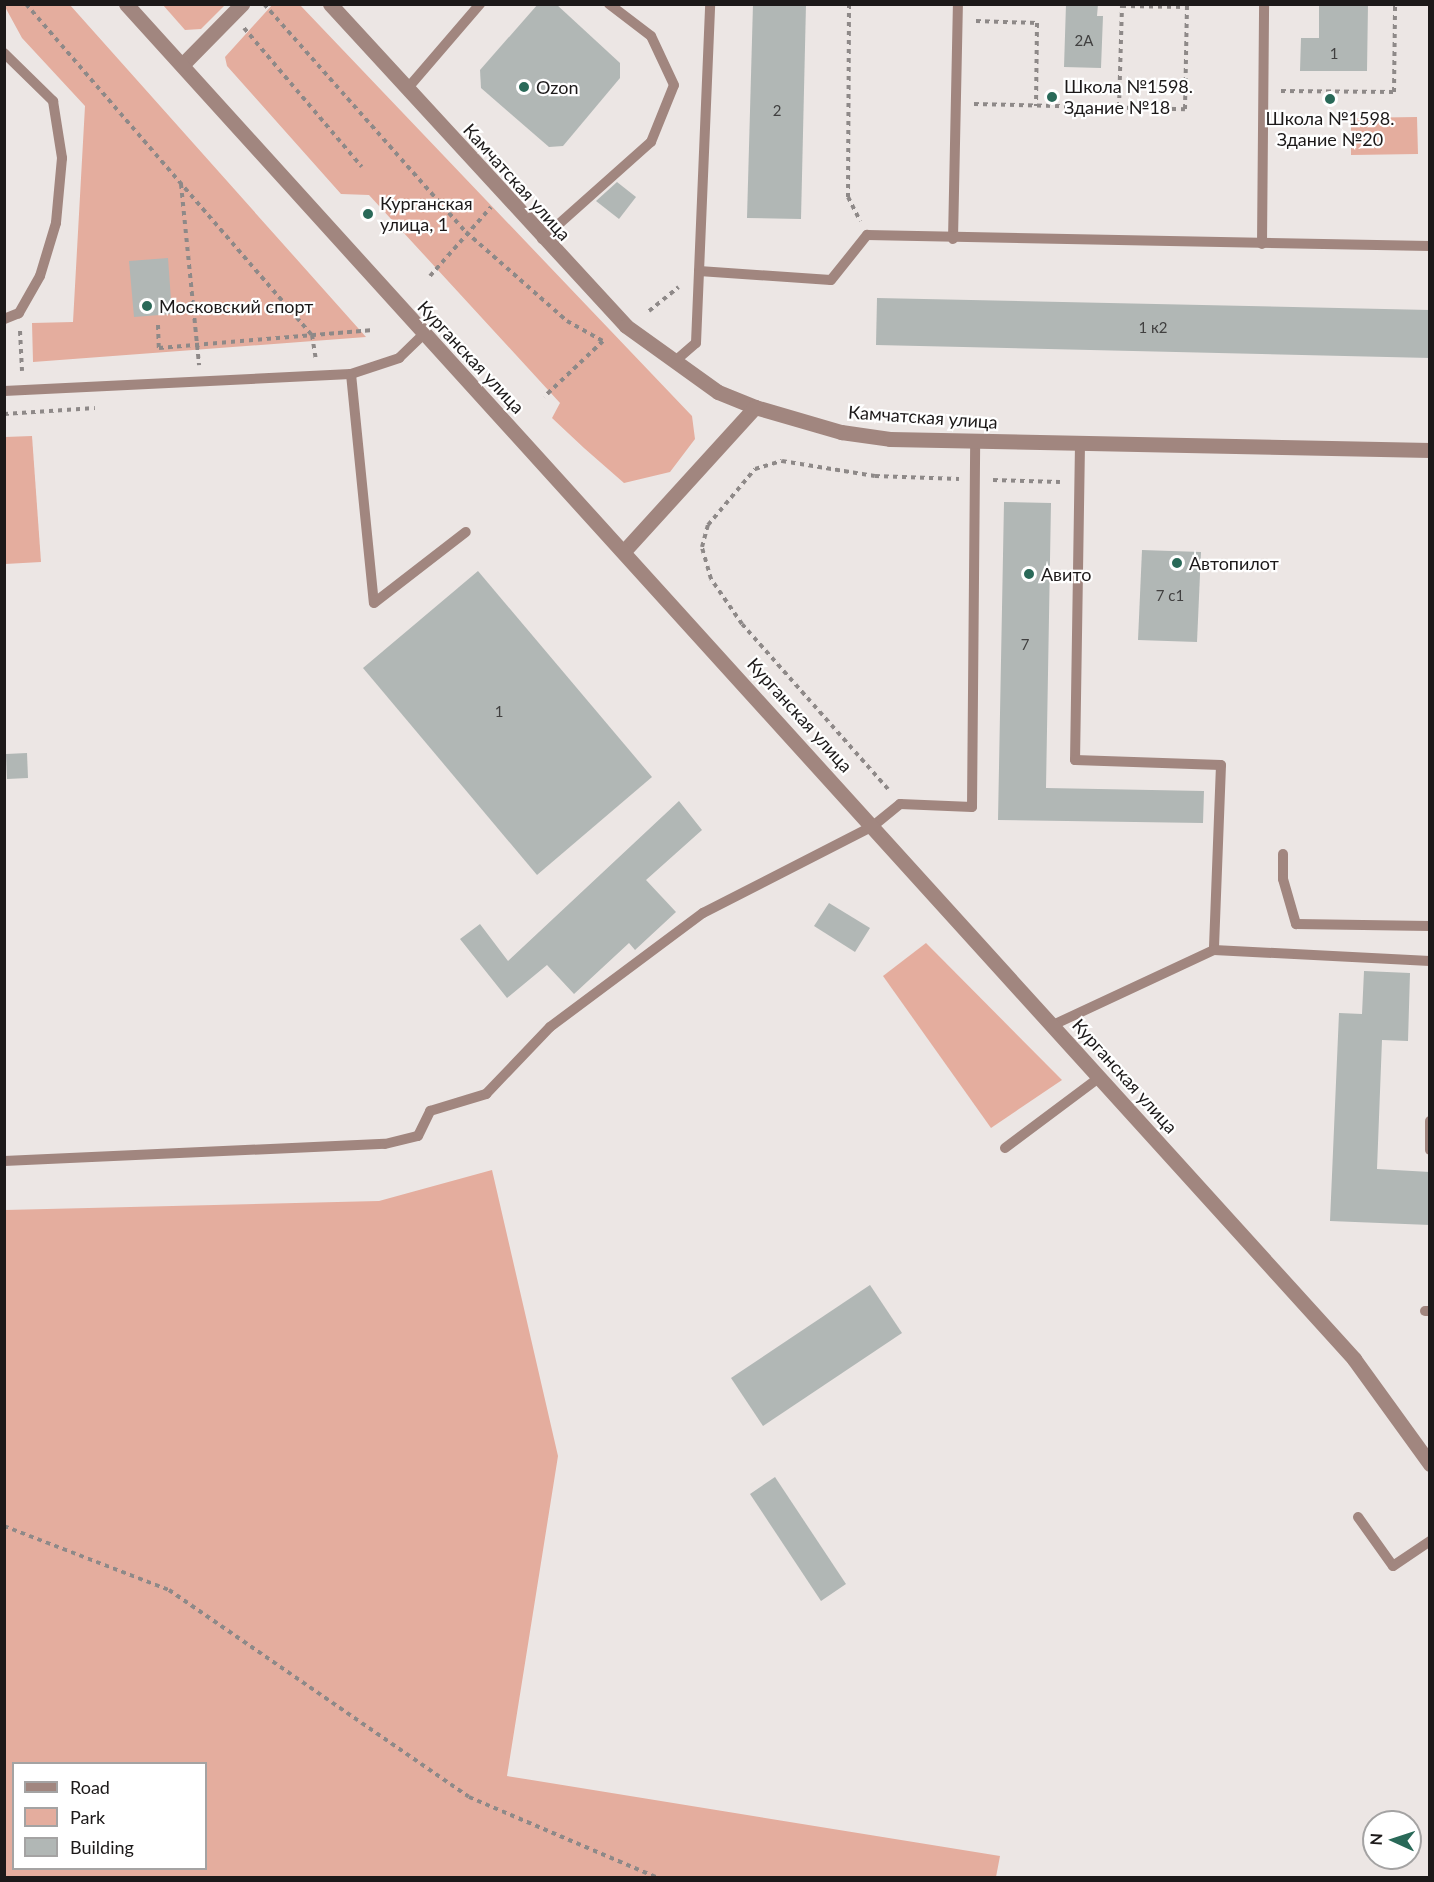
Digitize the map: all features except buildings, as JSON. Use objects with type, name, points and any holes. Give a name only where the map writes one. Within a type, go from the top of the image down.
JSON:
[{"type":"street","name":"Курганская улица","points":[[126,4],[424,334],[625,550],[1353,1359],[1430,1464]]},
{"type":"street","name":"Камчатская улица","points":[[330,4],[542,239],[626,326],[718,392],[755,407],[841,432],[975,442],[1430,450]]},
{"type":"street","points":[[182,64],[237,9]]},
{"type":"street","points":[[625,550],[755,407]]},
{"type":"lane","points":[[407,89],[480,4]]},
{"type":"lane","points":[[542,239],[651,142],[674,85],[651,36],[609,4]]},
{"type":"lane","points":[[674,362],[696,343],[710,4]]},
{"type":"lane","points":[[953,239],[958,4]]},
{"type":"lane","points":[[1262,244],[1264,4]]},
{"type":"lane","points":[[4,52],[53,101],[62,158],[56,223],[40,276],[19,313],[4,319]]},
{"type":"lane","points":[[699,271],[831,280],[867,235],[953,239],[1430,246]]},
{"type":"lane","points":[[4,391],[351,374],[399,358],[424,334]]},
{"type":"lane","points":[[351,374],[374,603],[466,532]]},
{"type":"lane","points":[[4,1161],[385,1144],[418,1136],[430,1111],[486,1094],[550,1027],[703,913],[873,826],[900,804],[972,807],[975,442]]},
{"type":"lane","points":[[1080,444],[1074,760],[1221,765],[1214,950]]},
{"type":"lane","points":[[1283,854],[1283,879],[1296,924],[1430,926]]},
{"type":"lane","points":[[1053,1025],[1214,950],[1430,961]]},
{"type":"lane","points":[[1005,1148],[1100,1077]]},
{"type":"lane","points":[[1430,1121],[1430,1150]]},
{"type":"lane","points":[[1358,1517],[1393,1566],[1430,1541]]},
{"type":"path","points":[[26,4],[312,335],[318,375]]},
{"type":"path","points":[[264,4],[466,232],[567,321],[603,341],[544,397]]},
{"type":"path","points":[[849,4],[848,196],[867,235]]},
{"type":"path","points":[[1263,91],[1394,92],[1395,4]]},
{"type":"path","points":[[956,104],[1185,109],[1187,6],[1122,6],[1119,107]]},
{"type":"path","points":[[237,9],[362,167]]},
{"type":"path","points":[[957,21],[1037,23],[1036,106]]},
{"type":"path","points":[[181,183],[200,380]]},
{"type":"path","points":[[430,276],[466,232],[502,195]]},
{"type":"path","points":[[649,311],[699,271]]},
{"type":"path","points":[[19,313],[23,390]]},
{"type":"path","points":[[158,325],[159,348],[373,330]]},
{"type":"path","points":[[900,804],[742,624],[711,579],[702,547],[708,525],[755,469],[782,461],[875,476],[1079,483]]},
{"type":"path","points":[[4,1526],[169,1590],[469,1797],[658,1878]]},
{"type":"green space","points":[[273,4],[300,5],[692,416],[695,439],[670,472],[624,483],[584,448],[552,418],[560,403],[369,195],[341,194],[227,66],[225,57]]},
{"type":"green space","points":[[4,5],[70,5],[366,337],[33,362],[32,323],[73,322],[85,106],[22,38]]},
{"type":"green space","points":[[163,5],[225,5],[201,29],[185,30]]},
{"type":"green space","points":[[1417,117],[1418,154],[1351,155],[1351,118]]},
{"type":"green space","points":[[32,436],[41,562],[5,564],[5,437]]},
{"type":"green space","points":[[926,943],[1062,1080],[991,1128],[883,976]]},
{"type":"green space","points":[[492,1170],[558,1456],[507,1776],[1000,1856],[996,1877],[5,1877],[5,1210],[379,1201]]},
{"type":"place","name":"Ozon","points":[[524,87]]},
{"type":"place","name":"Школа №1598. Здание №18","points":[[1052,97]]},
{"type":"place","name":"Школа №1598. Здание №20","points":[[1330,99]]},
{"type":"place","name":"Курганская улица, 1","points":[[368,214]]},
{"type":"place","name":"Московский спорт","points":[[147,306]]},
{"type":"place","name":"Автопилот","points":[[1177,563]]},
{"type":"place","name":"Авито","points":[[1029,574]]}]
